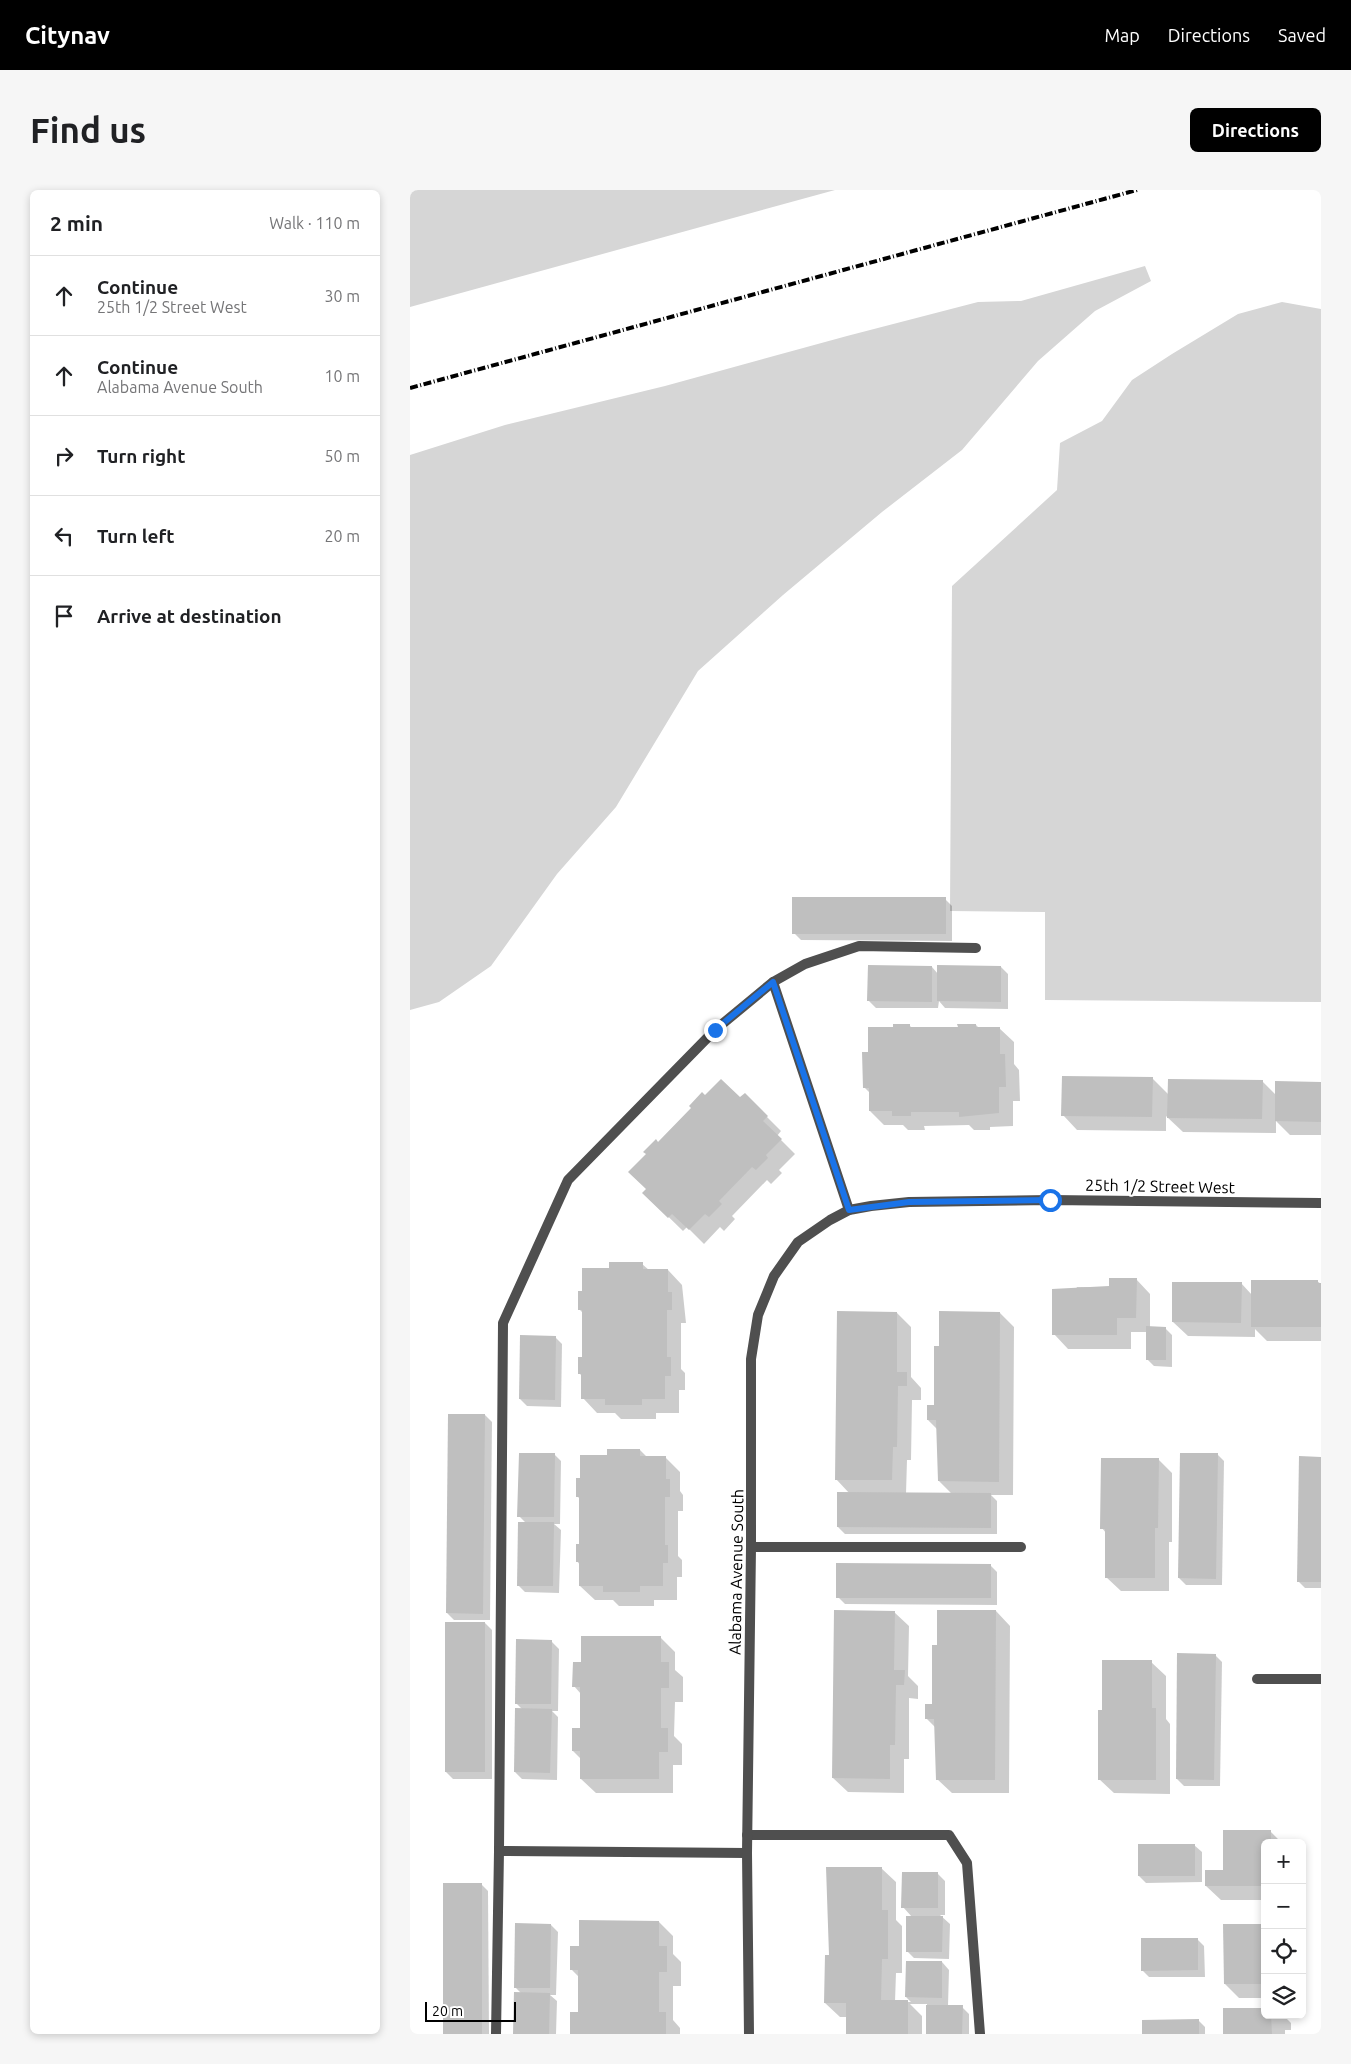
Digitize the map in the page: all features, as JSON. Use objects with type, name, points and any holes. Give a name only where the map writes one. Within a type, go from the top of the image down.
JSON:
[{"type":"street","points":[[496,2034],[503,1323],[568,1180],[715,1030],[773,982],[805,964],[859,946],[976,948]]},
{"type":"street","points":[[773,982],[849,1210]]},
{"type":"street","name":"25th 1/2 Street West","points":[[909,1202],[1050,1200],[1321,1203]]},
{"type":"street","name":"Alabama Avenue South","points":[[749,2034],[747,1835],[751,1547],[751,1359],[758,1315],[774,1276],[798,1242],[830,1220],[849,1210],[909,1202]]},
{"type":"street","points":[[751,1547],[1021,1547]]},
{"type":"street","points":[[1257,1678],[1321,1678]]},
{"type":"street","points":[[747,1835],[948,1835],[966,1863],[980,2034]]},
{"type":"street","points":[[499,1851],[747,1853]]},
{"type":"shaded area","points":[[410,190],[835,190],[410,307]]},
{"type":"shaded area","points":[[1145,266],[1151,281],[1095,311],[1038,361],[962,450],[882,512],[783,595],[698,671],[616,807],[557,874],[491,966],[439,1002],[410,1010],[410,455],[505,425],[665,386],[978,302],[1021,301]]},
{"type":"shaded area","points":[[1282,302],[1321,309],[1321,1002],[1045,1000],[1045,912],[950,911],[952,586],[1057,490],[1060,443],[1102,421],[1132,380],[1238,314]]},
{"type":"building","points":[[792,897],[946,897],[946,934],[792,934]]},
{"type":"building","points":[[868,965],[932,966],[932,1002],[867,1001]]},
{"type":"building","points":[[937,965],[1001,966],[1001,1002],[937,1001]]},
{"type":"building","points":[[893,1024],[910,1024],[910,1027],[958,1027],[957,1024],[976,1024],[976,1027],[1000,1027],[1000,1054],[1005,1054],[1006,1087],[999,1087],[999,1113],[959,1117],[959,1112],[911,1112],[911,1116],[892,1116],[892,1111],[869,1111],[869,1088],[863,1088],[862,1052],[868,1052],[868,1027],[893,1027]]},
{"type":"building","points":[[1062,1076],[1153,1077],[1152,1117],[1061,1116]]},
{"type":"building","points":[[721,1079],[740,1097],[745,1093],[768,1116],[763,1121],[782,1139],[766,1155],[768,1158],[756,1170],[752,1167],[719,1201],[722,1204],[709,1217],[705,1214],[689,1230],[672,1214],[668,1218],[642,1193],[646,1189],[628,1172],[646,1154],[643,1152],[656,1139],[658,1142],[691,1108],[689,1106],[702,1092],[705,1095]]},
{"type":"building","points":[[1168,1079],[1263,1080],[1262,1119],[1167,1118]]},
{"type":"building","points":[[1275,1081],[1321,1082],[1321,1122],[1275,1121]]},
{"type":"building","points":[[609,1262],[643,1262],[643,1269],[668,1269],[668,1292],[672,1292],[672,1310],[667,1310],[667,1357],[671,1357],[671,1376],[665,1376],[665,1399],[642,1399],[642,1405],[605,1405],[605,1399],[581,1399],[581,1374],[578,1374],[578,1357],[582,1357],[582,1310],[578,1310],[578,1291],[582,1291],[582,1268],[609,1268]]},
{"type":"building","points":[[1109,1278],[1137,1278],[1136,1318],[1117,1318],[1117,1335],[1052,1335],[1052,1289],[1109,1286]]},
{"type":"building","points":[[1251,1280],[1318,1280],[1318,1283],[1321,1283],[1321,1327],[1251,1327]]},
{"type":"building","points":[[1172,1282],[1242,1282],[1241,1323],[1172,1322]]},
{"type":"building","points":[[837,1311],[897,1312],[897,1372],[907,1372],[907,1386],[898,1386],[897,1447],[893,1447],[892,1480],[835,1480]]},
{"type":"building","points":[[939,1311],[1000,1312],[999,1482],[938,1481],[936,1420],[927,1420],[927,1405],[934,1405],[934,1346],[939,1346]]},
{"type":"building","points":[[1146,1326],[1166,1327],[1166,1360],[1146,1360]]},
{"type":"building","points":[[520,1335],[556,1336],[555,1400],[519,1399]]},
{"type":"building","points":[[448,1414],[485,1414],[483,1614],[446,1613]]},
{"type":"building","points":[[607,1449],[640,1449],[640,1456],[666,1456],[666,1479],[670,1479],[670,1497],[665,1497],[665,1545],[668,1545],[668,1563],[663,1563],[663,1586],[640,1586],[640,1592],[603,1592],[603,1586],[579,1586],[579,1562],[576,1562],[576,1544],[579,1544],[579,1497],[576,1497],[576,1478],[580,1478],[580,1455],[607,1455]]},
{"type":"building","points":[[519,1453],[555,1453],[554,1517],[517,1517]]},
{"type":"building","points":[[1180,1453],[1218,1453],[1216,1579],[1178,1578]]},
{"type":"building","points":[[1299,1456],[1321,1457],[1321,1582],[1297,1582]]},
{"type":"building","points":[[1101,1458],[1159,1458],[1158,1528],[1155,1528],[1155,1578],[1105,1578],[1105,1529],[1100,1529]]},
{"type":"building","points":[[837,1492],[991,1493],[991,1528],[837,1527]]},
{"type":"building","points":[[518,1522],[554,1522],[553,1586],[517,1586]]},
{"type":"building","points":[[836,1563],[991,1564],[991,1598],[836,1598]]},
{"type":"building","points":[[834,1610],[895,1611],[894,1670],[905,1670],[904,1685],[896,1685],[895,1745],[890,1745],[890,1779],[832,1778]]},
{"type":"building","points":[[937,1610],[996,1610],[995,1780],[936,1780],[934,1719],[925,1719],[925,1704],[932,1704],[932,1645],[937,1645]]},
{"type":"building","points":[[445,1622],[485,1622],[485,1772],[445,1772]]},
{"type":"building","points":[[581,1636],[661,1636],[661,1662],[669,1662],[669,1688],[661,1688],[661,1728],[668,1728],[668,1752],[659,1752],[659,1779],[580,1779],[580,1751],[572,1751],[572,1728],[580,1728],[580,1687],[572,1687],[573,1662],[581,1662]]},
{"type":"building","points":[[516,1639],[552,1640],[551,1704],[515,1704]]},
{"type":"building","points":[[1177,1653],[1216,1654],[1214,1780],[1176,1779]]},
{"type":"building","points":[[1102,1660],[1152,1660],[1152,1708],[1156,1708],[1156,1780],[1098,1780],[1098,1710],[1102,1710]]},
{"type":"building","points":[[515,1708],[552,1709],[550,1773],[514,1772]]},
{"type":"building","points":[[1223,1830],[1271,1830],[1271,1839],[1261,1839],[1261,1886],[1205,1886],[1205,1870],[1223,1870]]},
{"type":"building","points":[[1138,1844],[1195,1844],[1195,1876],[1138,1876]]},
{"type":"building","points":[[826,1867],[882,1867],[882,1910],[888,1910],[888,1959],[882,1959],[881,2000],[908,2000],[908,2034],[846,2034],[846,2003],[824,2003],[825,1955],[829,1955]]},
{"type":"building","points":[[902,1872],[938,1872],[938,1908],[901,1908]]},
{"type":"building","points":[[443,1883],[482,1883],[482,2034],[443,2034]]},
{"type":"building","points":[[906,1916],[943,1916],[942,1952],[906,1952]]},
{"type":"building","points":[[579,1920],[659,1921],[659,1946],[667,1946],[667,1972],[659,1972],[659,2012],[666,2012],[666,2034],[570,2034],[570,2012],[578,2012],[578,1970],[570,1970],[570,1946],[579,1946]]},
{"type":"building","points":[[515,1923],[551,1924],[550,1988],[514,1988]]},
{"type":"building","points":[[1223,1924],[1261,1924],[1261,1984],[1224,1984]]},
{"type":"building","points":[[1141,1938],[1198,1938],[1198,1970],[1141,1971]]},
{"type":"building","points":[[906,1961],[942,1961],[942,1998],[905,1997]]},
{"type":"building","points":[[514,1992],[550,1993],[549,2034],[513,2034]]},
{"type":"building","points":[[926,2005],[963,2005],[962,2034],[926,2034]]},
{"type":"building","points":[[1223,2008],[1261,2008],[1261,2019],[1271,2019],[1272,2034],[1223,2034]]},
{"type":"building","points":[[1199,2019],[1199,2034],[1142,2034],[1142,2020]]},
{"type":"railway","points":[[410,388],[1137,190]]},
{"type":"route","points":[[715,1030],[773,982],[849,1210],[909,1202],[1050,1200]]}]
